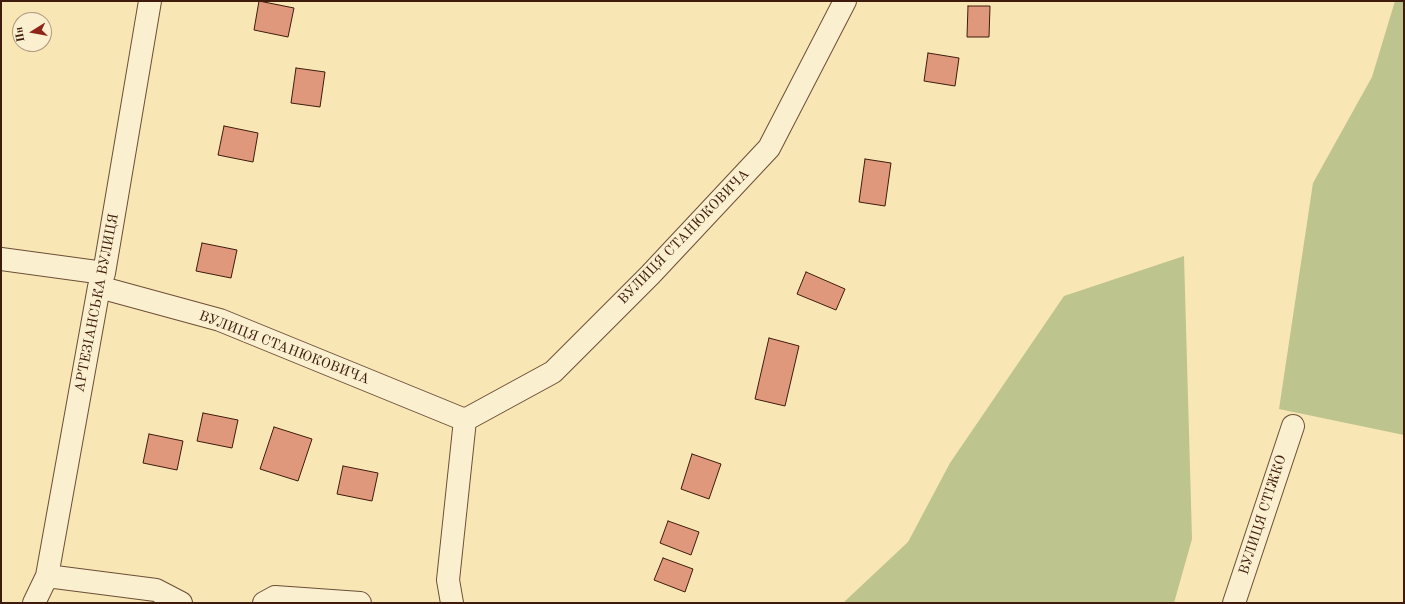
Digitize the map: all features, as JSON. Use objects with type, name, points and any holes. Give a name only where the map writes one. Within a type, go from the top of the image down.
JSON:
[{"type":"street","name":"АРТЕЗІАНСЬКА ВУЛИЦЯ","points":[[34,603],[47,576],[150,1]]},
{"type":"street","name":"ВУЛИЦЯ СТАНЮКОВИЧА","points":[[1,259],[101,280],[220,320],[464,420],[553,372],[650,275],[769,148],[845,1]]},
{"type":"street","points":[[452,603],[448,580],[464,420]]},
{"type":"street","name":"ВУЛИЦЯ СТІЖКО","points":[[1234,603],[1293,426]]},
{"type":"street","points":[[47,576],[156,590],[181,603]]},
{"type":"street","points":[[264,603],[275,597],[360,603]]},
{"type":"green space","points":[[1395,1],[1404,1],[1404,435],[1279,409],[1313,183],[1372,77]]},
{"type":"green space","points":[[1184,256],[1192,539],[1174,603],[843,603],[908,542],[950,463],[1064,296]]},
{"type":"building","points":[[259,1],[294,8],[288,37],[254,30]]},
{"type":"building","points":[[968,6],[990,6],[989,37],[967,37]]},
{"type":"building","points":[[928,53],[959,58],[955,86],[924,81]]},
{"type":"building","points":[[296,68],[325,72],[320,107],[291,103]]},
{"type":"building","points":[[224,126],[258,133],[253,162],[218,155]]},
{"type":"building","points":[[865,159],[891,163],[885,206],[859,202]]},
{"type":"building","points":[[202,243],[237,250],[231,278],[196,271]]},
{"type":"building","points":[[806,272],[845,289],[836,310],[797,294]]},
{"type":"building","points":[[769,338],[799,346],[785,406],[755,399]]},
{"type":"building","points":[[203,413],[238,420],[232,448],[197,441]]},
{"type":"building","points":[[274,427],[312,439],[298,481],[260,469]]},
{"type":"building","points":[[149,434],[183,441],[177,470],[143,463]]},
{"type":"building","points":[[692,454],[721,464],[709,499],[681,489]]},
{"type":"building","points":[[343,466],[378,473],[372,501],[337,494]]},
{"type":"building","points":[[668,521],[699,532],[691,555],[660,543]]},
{"type":"building","points":[[663,558],[693,569],[685,592],[654,580]]}]
